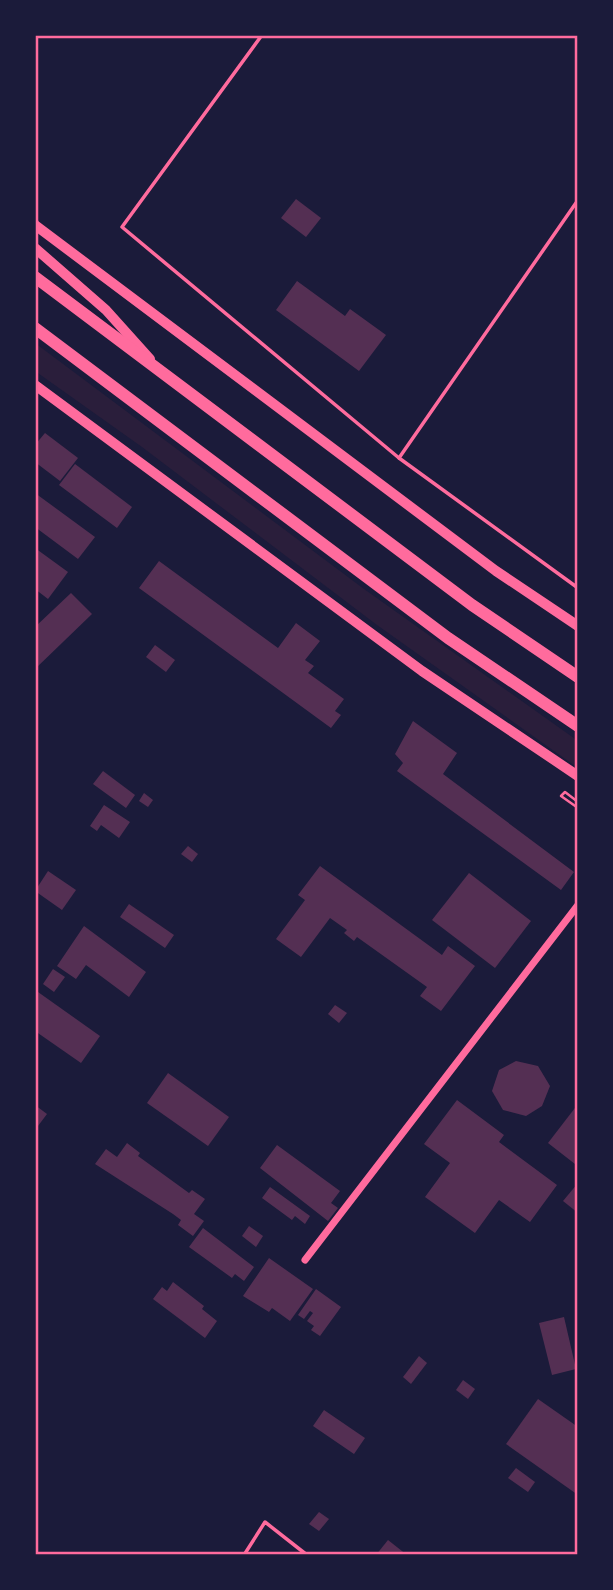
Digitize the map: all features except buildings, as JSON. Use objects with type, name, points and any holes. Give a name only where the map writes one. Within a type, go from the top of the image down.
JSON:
[{"type":"highway","points":[[35,277],[472,605],[578,677]]},
{"type":"highway","points":[[35,328],[448,638],[578,726]]},
{"type":"main road","points":[[36,226],[496,571],[578,626]]},
{"type":"main road","points":[[35,248],[106,310],[166,377]]},
{"type":"main road","points":[[35,385],[422,671],[578,776]]},
{"type":"street","points":[[305,1260],[578,905]]},
{"type":"lane","points":[[262,35],[122,226],[399,458],[578,588]]},
{"type":"lane","points":[[399,458],[578,200]]},
{"type":"lane","points":[[35,211],[36,226]]},
{"type":"lane","points":[[244,1555],[265,1522],[307,1555]]},
{"type":"path","points":[[578,802],[565,792],[561,796],[578,808]]},
{"type":"shaded area","points":[[35,343],[364,589],[578,741],[578,768],[377,625],[142,447],[35,371]]}]
